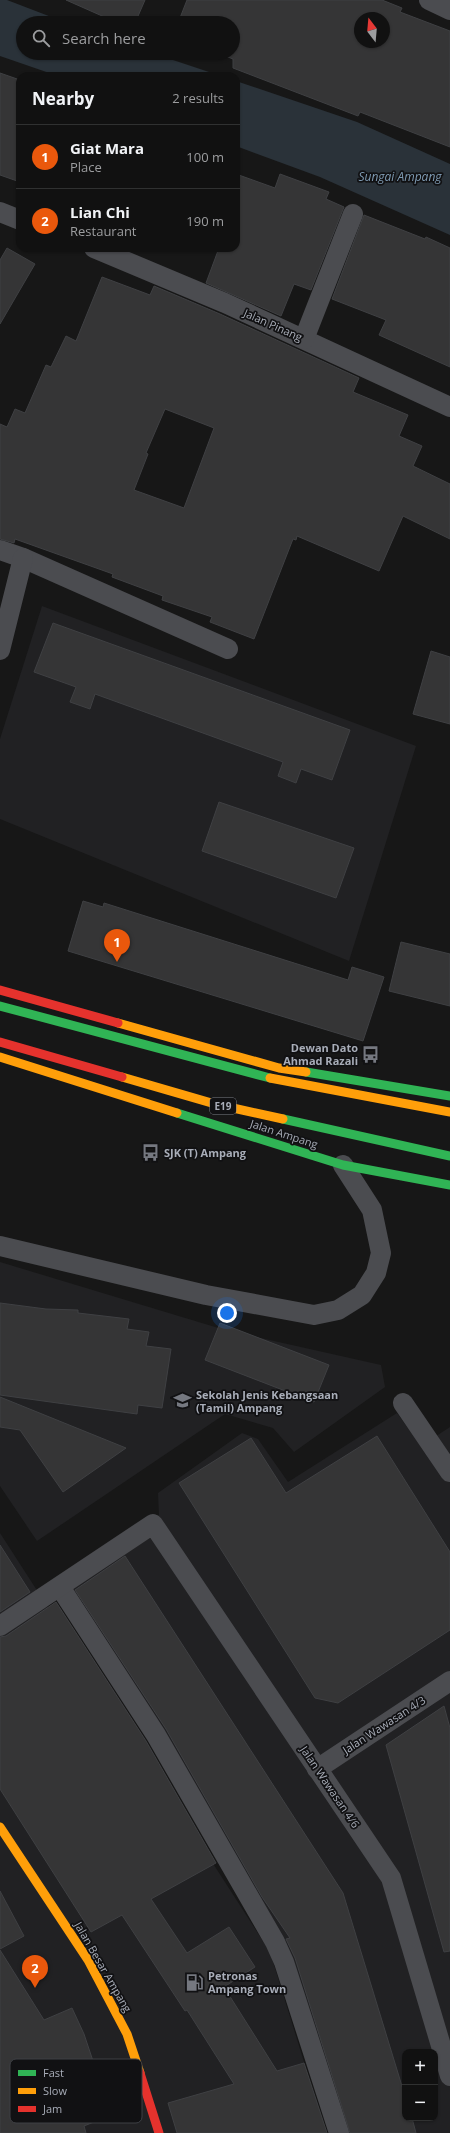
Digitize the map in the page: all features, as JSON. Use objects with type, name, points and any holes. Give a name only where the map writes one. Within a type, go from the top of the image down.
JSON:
[{"type":"main road","points":[[0,990],[279,1068],[450,1096]]},
{"type":"main road","points":[[0,1006],[264,1077],[450,1112]]},
{"type":"main road","name":"E19","points":[[0,1042],[215,1104],[450,1156]]},
{"type":"main road","name":"Jalan Ampang","points":[[0,1057],[343,1165],[450,1185]]},
{"type":"main road","name":"Jalan Besar Ampang","points":[[0,1827],[88,1960],[127,2034],[135,2059]]},
{"type":"main road","name":"Jalan Besar Ampang","points":[[142,2080],[159,2133]]},
{"type":"street","points":[[429,0],[450,10]]},
{"type":"street","points":[[0,212],[16,218]]},
{"type":"street","points":[[304,339],[352,214]]},
{"type":"street","name":"Jalan Pinang","points":[[103,252],[304,339],[450,407]]},
{"type":"street","points":[[0,550],[23,558],[228,650]]},
{"type":"street","points":[[0,650],[23,558]]},
{"type":"street","points":[[0,1246],[213,1296],[314,1315],[338,1310],[362,1295],[376,1273],[381,1253],[372,1210],[343,1165]]},
{"type":"street","points":[[402,1403],[450,1472]]},
{"type":"street","name":"Jalan Wawasan 4/6","points":[[60,1588],[153,1524],[391,1878],[450,2076]]},
{"type":"street","points":[[0,1626],[60,1588],[156,1735],[275,1942],[284,1962],[339,2133]]},
{"type":"street","name":"Jalan Wawasan 4/3","points":[[317,1769],[450,1681]]},
{"type":"shaded area","points":[[42,606],[416,746],[349,961],[0,819],[0,739]]},
{"type":"shaded area","name":"Sekolah Jenis Kebangsaan (Tamil) Ampang","points":[[0,1262],[225,1330],[381,1365],[385,1387],[294,1452],[273,1428],[225,1414],[37,1541],[0,1486]]},
{"type":"shaded area","points":[[397,1413],[421,1446],[450,1427],[450,2133],[345,2133],[280,1934],[69,1588],[164,1525],[159,1516],[158,1493],[242,1433],[258,1439],[288,1482]]},
{"type":"shaded area","points":[[0,1533],[270,1952],[326,2133],[0,2133]]},
{"type":"water","points":[[0,0],[7,0],[49,16],[16,16],[16,60],[173,60],[209,72],[46,72],[0,56]]},
{"type":"water","name":"Sungai Ampang","points":[[240,82],[357,122],[450,164],[450,235],[320,177],[240,147]]},
{"type":"building","points":[[66,0],[145,0],[138,16],[102,16]]},
{"type":"building","points":[[187,0],[382,0],[402,8],[400,12],[450,31],[450,147],[360,112],[358,116],[233,68],[233,60],[240,60],[240,16],[181,16]]},
{"type":"building","points":[[0,73],[16,79],[16,181],[0,175]]},
{"type":"building","points":[[280,174],[329,192],[326,199],[344,207],[311,290],[294,284],[281,316],[206,283],[218,252],[240,252],[240,175],[275,188]]},
{"type":"building","points":[[364,215],[425,239],[426,237],[450,248],[450,367],[379,335],[386,320],[332,299]]},
{"type":"building","points":[[7,248],[35,264],[0,324],[0,260]]},
{"type":"building","points":[[102,277],[150,295],[154,286],[220,314],[359,378],[353,392],[408,415],[399,436],[422,446],[413,466],[450,484],[450,539],[403,516],[379,571],[297,536],[296,540],[293,539],[254,639],[210,622],[212,617],[162,600],[163,596],[112,577],[113,574],[15,539],[14,543],[0,539],[0,424],[7,427],[15,409],[25,413],[46,365],[51,367],[66,336],[76,341]],"holes":[[[165,409],[214,428],[184,508],[134,490],[148,454],[146,453]]]},
{"type":"building","points":[[53,623],[350,730],[332,780],[301,769],[296,783],[278,776],[283,762],[95,694],[90,709],[70,702],[76,687],[34,672]]},
{"type":"building","points":[[431,651],[450,657],[450,724],[413,714]]},
{"type":"building","points":[[219,802],[354,848],[336,898],[202,851]]},
{"type":"building","points":[[83,901],[103,907],[104,903],[348,980],[352,967],[384,977],[363,1041],[68,951]]},
{"type":"building","points":[[401,942],[450,954],[450,1006],[389,991]]},
{"type":"building","points":[[0,1303],[46,1309],[78,1310],[78,1313],[129,1319],[127,1329],[149,1332],[146,1346],[171,1349],[162,1408],[138,1405],[137,1414],[0,1395]]},
{"type":"building","points":[[220,1323],[329,1365],[314,1402],[205,1360]]},
{"type":"building","points":[[0,1397],[126,1448],[63,1492],[20,1430],[0,1427]]},
{"type":"building","points":[[377,1436],[450,1552],[450,1630],[338,1703],[315,1698],[179,1483],[251,1438],[286,1493]]},
{"type":"building","points":[[0,1545],[30,1592],[0,1612]]},
{"type":"building","points":[[125,1556],[343,1893],[402,2086],[402,2121],[413,2121],[416,2133],[350,2133],[295,1958],[286,1939],[290,1938],[262,1897],[166,1729],[75,1590]]},
{"type":"building","points":[[56,1602],[146,1741],[216,1863],[151,1899],[187,1953],[229,1927],[255,1967],[224,1987],[277,2071],[304,2063],[327,2133],[177,2133],[168,2103],[234,2084],[187,2010],[185,2011],[122,1915],[91,1932],[0,1789],[0,1637],[6,1636]]},
{"type":"building","points":[[444,1706],[450,1728],[450,1951],[444,1952],[386,1745]]},
{"type":"building","points":[[0,1891],[24,1936],[0,1949]]},
{"type":"building","points":[[0,1950],[44,2020],[72,2008],[84,2034],[92,2059],[10,2059],[10,2123],[91,2123],[84,2126],[86,2133],[0,2133]]},
{"type":"traffic: fast","points":[[0,1006],[270,1078]]},
{"type":"traffic: fast","points":[[306,1072],[450,1096]]},
{"type":"traffic: fast","points":[[177,1113],[343,1165],[450,1185]]},
{"type":"traffic: fast","points":[[283,1119],[450,1156]]},
{"type":"traffic: slow","points":[[118,1023],[279,1068],[306,1072]]},
{"type":"traffic: slow","points":[[0,1057],[177,1113]]},
{"type":"traffic: slow","points":[[122,1077],[215,1104],[283,1119]]},
{"type":"traffic: slow","points":[[270,1078],[450,1112]]},
{"type":"traffic: slow","points":[[0,1827],[88,1960],[127,2034],[135,2059]]},
{"type":"traffic: jam","points":[[0,990],[118,1023]]},
{"type":"traffic: jam","points":[[0,1042],[122,1077]]},
{"type":"traffic: jam","points":[[142,2079],[159,2133]]},
{"type":"place","name":"Giat Mara","points":[[117,962]]},
{"type":"place","name":"Dewan Dato Ahmad Razali","points":[[371,1054]]},
{"type":"place","name":"SJK (T) Ampang","points":[[151,1153]]},
{"type":"place","name":"Sekolah Jenis Kebangsaan (Tamil) Ampang","points":[[183,1401]]},
{"type":"place","name":"Petronas Ampang Town","points":[[195,1982]]},
{"type":"place","name":"Lian Chi","points":[[35,1988]]}]
